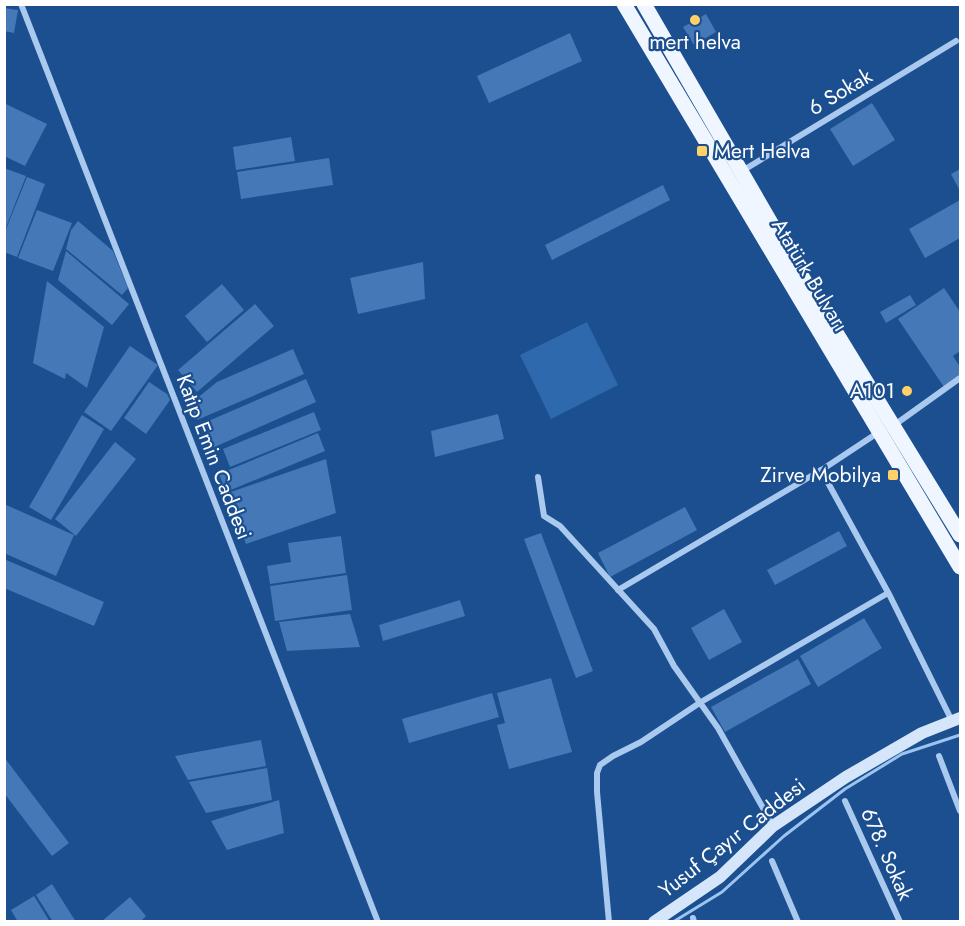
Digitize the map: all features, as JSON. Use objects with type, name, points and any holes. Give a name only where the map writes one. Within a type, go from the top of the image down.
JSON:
[{"type":"main road","name":"Atatürk Bulvarı","points":[[624,4],[886,429],[960,535]]},
{"type":"main road","name":"Atatürk Bulvarı","points":[[644,4],[808,287],[960,567]]},
{"type":"street","name":"Katip Emin Caddesi","points":[[21,4],[378,921]]},
{"type":"street","name":"6 Sokak","points":[[742,171],[956,41]]},
{"type":"street","points":[[618,590],[821,470],[960,378]]},
{"type":"street","points":[[821,470],[956,719]]},
{"type":"street","points":[[538,477],[544,516],[560,526],[654,629],[674,666],[718,728],[773,826]]},
{"type":"street","points":[[609,921],[597,792],[597,773],[600,765],[641,742],[701,702],[888,593]]},
{"type":"street","name":"Yusuf Çayır Caddesi","points":[[654,921],[720,877],[773,826],[846,777],[922,733],[956,719]]},
{"type":"street","points":[[939,756],[960,811]]},
{"type":"street","name":"678. Sokak","points":[[845,801],[900,921]]},
{"type":"street","points":[[772,861],[798,921]]},
{"type":"shaded area","points":[[587,322],[618,385],[551,419],[520,355]]},
{"type":"building","points":[[4,8],[18,10],[14,33],[4,31]]},
{"type":"building","points":[[706,14],[716,32],[694,45],[683,27]]},
{"type":"building","points":[[570,33],[582,61],[489,103],[477,76]]},
{"type":"building","points":[[4,103],[47,124],[25,166],[4,156]]},
{"type":"building","points":[[872,103],[895,140],[853,166],[830,129]]},
{"type":"building","points":[[291,137],[295,161],[236,170],[233,147]]},
{"type":"building","points":[[329,158],[333,185],[241,199],[237,172]]},
{"type":"building","points":[[4,168],[26,176],[5,230],[4,230]]},
{"type":"building","points":[[960,169],[960,191],[951,174]]},
{"type":"building","points":[[27,177],[45,184],[17,257],[4,252],[4,234]]},
{"type":"building","points":[[663,185],[670,200],[552,260],[545,245]]},
{"type":"building","points":[[960,200],[960,238],[925,258],[909,229]]},
{"type":"building","points":[[37,210],[72,223],[53,271],[18,258]]},
{"type":"building","points":[[78,221],[113,251],[128,288],[122,295],[66,249],[71,230]]},
{"type":"building","points":[[66,251],[129,304],[112,325],[58,280]]},
{"type":"building","points":[[423,262],[425,299],[358,314],[350,278]]},
{"type":"building","points":[[47,281],[104,327],[87,388],[66,373],[65,379],[33,363]]},
{"type":"building","points":[[222,284],[244,310],[207,342],[185,316]]},
{"type":"building","points":[[944,288],[960,312],[960,351],[953,356],[960,367],[960,376],[944,387],[898,319]]},
{"type":"building","points":[[910,295],[916,305],[886,323],[880,312]]},
{"type":"building","points":[[255,304],[274,326],[197,392],[178,370]]},
{"type":"building","points":[[130,346],[158,365],[111,431],[84,412]]},
{"type":"building","points":[[293,349],[304,374],[197,420],[190,404],[217,382]]},
{"type":"building","points":[[306,379],[316,402],[210,449],[199,425]]},
{"type":"building","points":[[149,382],[167,394],[170,400],[146,434],[124,418]]},
{"type":"building","points":[[314,412],[321,430],[230,467],[223,449]]},
{"type":"building","points":[[498,414],[504,439],[435,457],[431,431]]},
{"type":"building","points":[[82,415],[104,429],[51,520],[29,507]]},
{"type":"building","points":[[318,433],[325,451],[226,492],[219,474]]},
{"type":"building","points":[[115,442],[136,459],[76,536],[55,519]]},
{"type":"building","points":[[326,459],[336,513],[246,544],[228,493]]},
{"type":"building","points":[[4,504],[74,535],[56,576],[4,553]]},
{"type":"building","points":[[685,507],[697,530],[610,577],[598,553]]},
{"type":"building","points":[[839,531],[847,546],[775,585],[767,570]]},
{"type":"building","points":[[541,533],[593,671],[576,678],[524,539]]},
{"type":"building","points":[[341,536],[346,573],[270,584],[267,566],[291,562],[288,543]]},
{"type":"building","points":[[4,559],[104,602],[94,626],[4,588]]},
{"type":"building","points":[[347,575],[352,610],[275,621],[270,586]]},
{"type":"building","points":[[460,600],[465,616],[383,641],[379,625]]},
{"type":"building","points":[[724,609],[742,642],[709,660],[691,628]]},
{"type":"building","points":[[350,614],[360,647],[287,651],[279,622]]},
{"type":"building","points":[[864,618],[882,648],[818,687],[800,656]]},
{"type":"building","points":[[798,659],[811,684],[725,732],[711,707]]},
{"type":"building","points":[[551,678],[572,752],[509,769],[497,725],[505,723],[497,693]]},
{"type":"building","points":[[492,693],[499,717],[409,743],[402,719]]},
{"type":"building","points":[[261,740],[266,766],[188,780],[175,756]]},
{"type":"building","points":[[4,757],[69,843],[52,856],[4,793]]},
{"type":"building","points":[[267,768],[272,800],[206,813],[189,782]]},
{"type":"building","points":[[279,800],[284,833],[227,850],[211,821]]},
{"type":"building","points":[[52,884],[76,922],[53,922],[36,895]]},
{"type":"building","points":[[34,896],[50,922],[18,922],[11,910]]},
{"type":"building","points":[[130,897],[146,916],[140,922],[101,922]]},
{"type":"waterway","points":[[673,922],[722,892],[784,836],[845,789],[902,754],[960,735]]},
{"type":"place","name":"mert helva","points":[[695,20]]},
{"type":"place","name":"Mert Helva","points":[[702,151]]},
{"type":"place","name":"A101","points":[[907,391]]},
{"type":"place","name":"Zirve Mobilya","points":[[893,475]]}]
